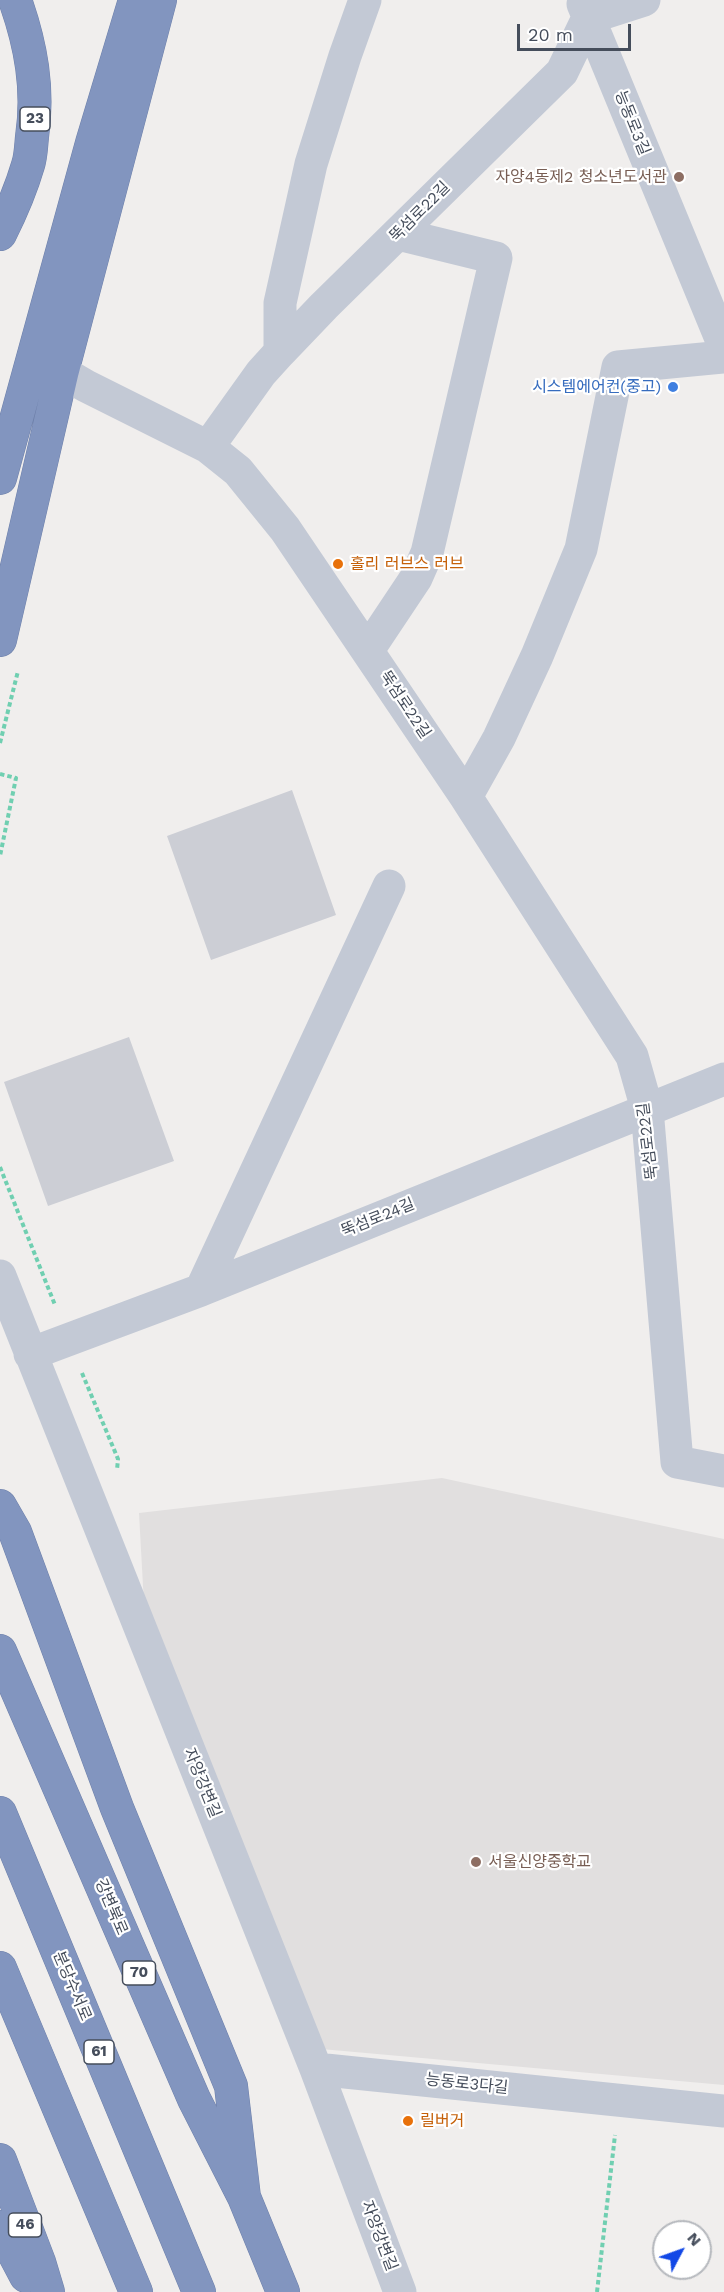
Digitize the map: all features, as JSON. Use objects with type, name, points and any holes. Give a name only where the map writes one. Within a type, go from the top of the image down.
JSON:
[{"type":"highway","name":"23","points":[[0,234],[29,163],[35,116],[34,67],[26,29],[15,0]]},
{"type":"highway","points":[[0,478],[92,143],[135,0]]},
{"type":"highway","points":[[0,640],[62,372],[160,0]]},
{"type":"highway","points":[[0,1491],[7,1519],[117,1808],[231,2086],[244,2197]]},
{"type":"highway","name":"강변북로","points":[[0,1651],[194,2099],[244,2197],[284,2292]]},
{"type":"highway","name":"분당수서로","points":[[0,1813],[199,2292]]},
{"type":"highway","points":[[0,1968],[136,2292]]},
{"type":"highway","name":"46","points":[[0,2160],[48,2292]]},
{"type":"highway","points":[[0,2227],[34,2292]]},
{"type":"street","points":[[280,352],[280,303],[311,164],[365,0]]},
{"type":"street","points":[[585,9],[644,0]]},
{"type":"street","name":"뚝섬로22길","points":[[208,447],[261,372],[562,72],[585,9]]},
{"type":"street","name":"능동로3길","points":[[585,9],[724,346]]},
{"type":"street","points":[[368,650],[416,578],[427,553],[496,258],[398,234]]},
{"type":"street","points":[[466,797],[499,738],[537,656],[581,549],[618,367],[724,357]]},
{"type":"street","name":"뚝섬로22길","points":[[62,372],[208,447],[238,471],[278,521],[368,650],[466,797],[632,1056],[647,1109],[677,1461],[724,1471]]},
{"type":"street","points":[[201,1290],[389,886]]},
{"type":"street","name":"뚝섬로24길","points":[[30,1354],[201,1290],[724,1079]]},
{"type":"street","name":"자양강변길","points":[[0,1276],[316,2069],[400,2292]]},
{"type":"street","name":"능동로3다길","points":[[316,2069],[724,2111]]},
{"type":"path","points":[[0,774],[16,778],[0,856]]},
{"type":"path","points":[[597,2292],[619,2099]]},
{"type":"shaded area","name":"서울신양중학교","points":[[442,1478],[724,1539],[724,2085],[310,2048],[148,1677],[139,1513]]},
{"type":"building","points":[[292,790],[336,915],[211,960],[167,836]]},
{"type":"building","points":[[129,1037],[174,1161],[48,1206],[4,1082]]},
{"type":"place","name":"자양4동제2 청소년도서관","points":[[679,177]]},
{"type":"place","name":"시스템에어컨(중고)","points":[[673,387]]},
{"type":"place","name":"홀리 러브스 러브","points":[[338,564]]},
{"type":"place","name":"서울신양중학교","points":[[476,1862]]},
{"type":"place","name":"릴버거","points":[[408,2121]]}]
